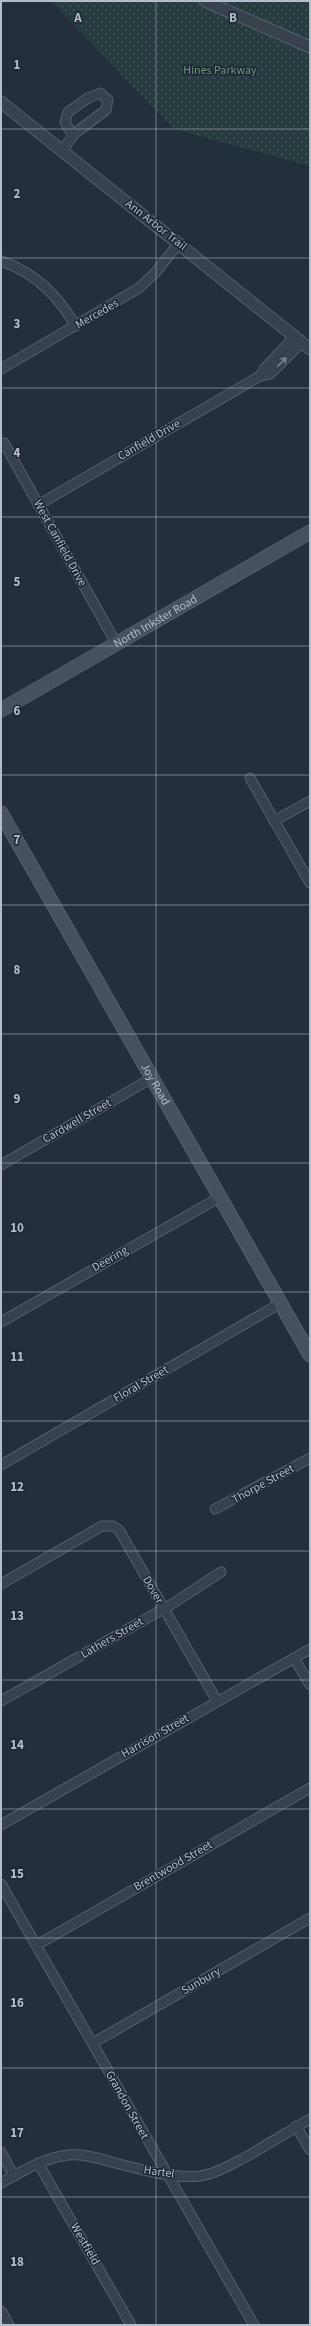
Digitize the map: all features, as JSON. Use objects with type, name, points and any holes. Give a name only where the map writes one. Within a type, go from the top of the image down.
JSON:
[{"type":"main road","name":"North Inkster Road","points":[[1,710],[310,532]]},
{"type":"main road","name":"Joy Road","points":[[1,813],[310,1355]]},
{"type":"street","points":[[205,1],[310,47]]},
{"type":"street","points":[[62,150],[73,136],[106,110],[108,100],[100,94],[88,98],[68,112],[65,122],[73,136]]},
{"type":"street","name":"Ann Arbor Trail","points":[[1,102],[302,342]]},
{"type":"street","name":"Mercedes","points":[[1,369],[139,288],[155,273],[179,243]]},
{"type":"street","points":[[1,261],[20,268],[44,285],[62,303],[76,326]]},
{"type":"street","name":"Canfield Drive","points":[[38,505],[260,376],[265,368],[302,342]]},
{"type":"street","name":"West Canfield Drive","points":[[4,443],[116,643]]},
{"type":"street","points":[[250,778],[310,883]]},
{"type":"street","points":[[274,821],[310,801]]},
{"type":"street","name":"Cardwell Street","points":[[1,1165],[152,1078]]},
{"type":"street","name":"Deering","points":[[1,1322],[220,1197]]},
{"type":"street","name":"Floral Street","points":[[1,1465],[281,1303]]},
{"type":"street","name":"Thorpe Street","points":[[215,1509],[310,1458]]},
{"type":"street","name":"Dover","points":[[1,1584],[102,1526],[109,1525],[116,1528],[217,1701]]},
{"type":"street","name":"Lathers Street","points":[[1,1701],[163,1609],[220,1572]]},
{"type":"street","name":"Harrison Street","points":[[1,1824],[310,1649]]},
{"type":"street","points":[[294,1658],[310,1685]]},
{"type":"street","name":"Brentwood Street","points":[[37,1945],[310,1788]]},
{"type":"street","name":"Grandon Street","points":[[1,1884],[254,2325]]},
{"type":"street","name":"Sunbury","points":[[92,2044],[310,1918]]},
{"type":"street","name":"Hartel","points":[[1,2183],[38,2163],[63,2156],[81,2155],[140,2170],[192,2177],[211,2174],[310,2118]]},
{"type":"street","points":[[296,2126],[310,2150]]},
{"type":"street","points":[[1,2152],[14,2176]]},
{"type":"street","name":"Westfield","points":[[38,2163],[132,2325]]},
{"type":"street","points":[[1,2311],[9,2325]]},
{"type":"green space","name":"Hines Parkway","points":[[51,1],[310,1],[310,166],[174,129]]}]
